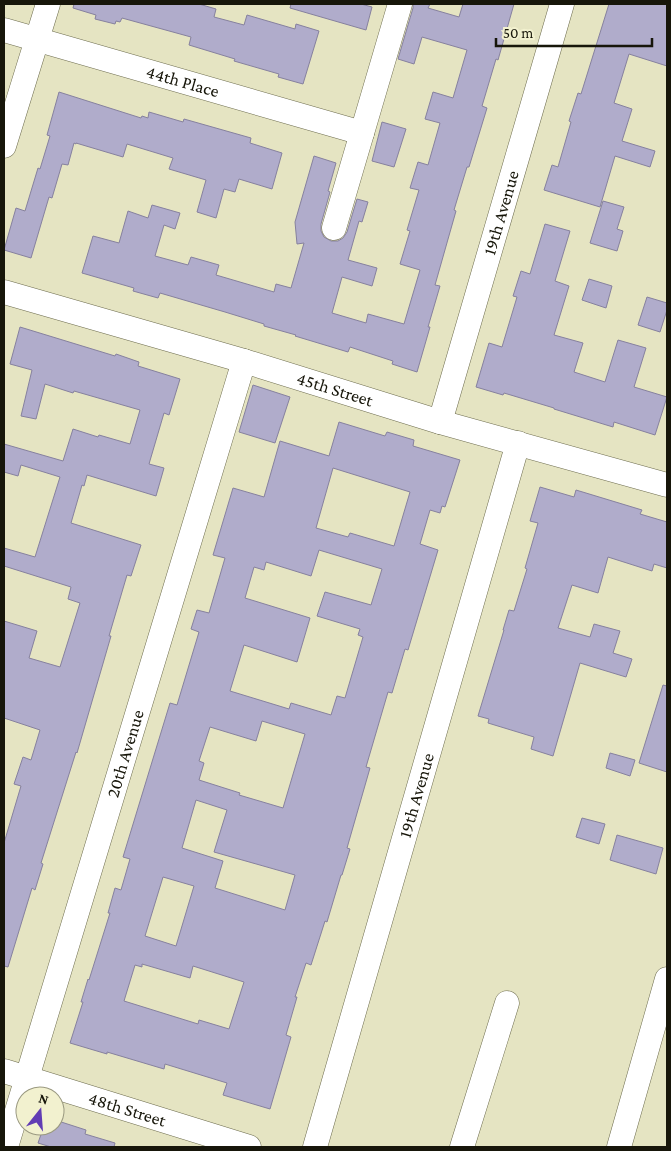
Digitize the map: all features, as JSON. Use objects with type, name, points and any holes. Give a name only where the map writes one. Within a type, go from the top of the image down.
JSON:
[{"type":"street","points":[[4,146],[48,4]]},
{"type":"street","points":[[334,228],[400,4]]},
{"type":"street","name":"19th Avenue","points":[[440,422],[562,4]]},
{"type":"street","name":"44th Place","points":[[4,30],[362,133]]},
{"type":"street","name":"45th Street","points":[[4,292],[244,361],[440,422],[667,486]]},
{"type":"street","name":"20th Avenue","points":[[6,1147],[244,361]]},
{"type":"street","name":"19th Avenue","points":[[315,1147],[518,443]]},
{"type":"street","points":[[619,1147],[667,979]]},
{"type":"street","points":[[462,1147],[507,1003]]},
{"type":"street","name":"48th Street","points":[[4,1071],[249,1147]]},
{"type":"building","points":[[74,4],[199,4],[216,9],[214,17],[244,25],[247,15],[295,29],[296,24],[319,31],[303,84],[278,77],[279,74],[189,45],[191,37],[122,18],[120,22],[116,21],[115,24],[95,19],[96,15],[73,8]]},
{"type":"building","points":[[291,4],[361,4],[372,7],[366,30],[290,8]]},
{"type":"building","points":[[413,4],[430,4],[428,8],[459,17],[463,4],[514,4],[482,106],[487,108],[454,210],[456,211],[435,285],[440,286],[417,372],[392,364],[393,361],[350,347],[348,352],[225,312],[160,293],[158,298],[133,291],[134,288],[82,273],[93,236],[119,243],[128,211],[148,218],[152,205],[180,213],[175,229],[164,225],[155,256],[188,265],[191,257],[219,265],[216,275],[274,292],[276,284],[291,288],[304,243],[297,244],[295,222],[314,156],[336,163],[321,224],[321,231],[324,237],[331,241],[338,241],[343,238],[347,232],[357,199],[368,202],[362,222],[359,221],[348,260],[377,268],[372,286],[342,277],[332,313],[366,323],[368,314],[404,324],[420,270],[400,264],[410,231],[407,230],[419,190],[410,188],[418,162],[428,165],[440,123],[425,119],[433,92],[453,98],[467,50],[422,37],[414,64],[398,59]]},
{"type":"building","points":[[609,4],[667,4],[667,66],[629,54],[614,103],[632,109],[622,141],[655,151],[650,167],[615,156],[600,207],[544,190],[552,165],[558,167],[571,122],[569,121],[578,93],[581,94]]},
{"type":"building","points":[[59,92],[141,118],[142,116],[148,118],[149,112],[183,122],[184,119],[251,138],[250,143],[282,153],[272,189],[239,179],[235,192],[224,189],[216,218],[197,212],[206,180],[169,169],[173,158],[127,144],[123,157],[74,143],[68,165],[62,164],[52,198],[49,197],[31,258],[4,250],[16,208],[25,211],[38,168],[40,169],[50,136],[47,135]]},
{"type":"building","points":[[382,122],[406,129],[394,167],[372,161]]},
{"type":"building","points":[[603,201],[624,207],[617,229],[623,231],[617,251],[590,243]]},
{"type":"building","points":[[545,224],[570,231],[555,281],[569,286],[554,335],[583,343],[574,372],[605,382],[618,340],[646,348],[634,387],[667,397],[655,435],[614,422],[613,427],[504,393],[503,395],[476,387],[489,343],[502,347],[517,297],[513,296],[521,271],[530,274]]},
{"type":"building","points":[[589,279],[612,286],[606,308],[582,300]]},
{"type":"building","points":[[647,297],[667,303],[667,310],[660,332],[638,325]]},
{"type":"building","points":[[20,327],[115,356],[116,354],[139,362],[138,366],[180,379],[169,415],[164,413],[149,464],[164,468],[156,496],[87,475],[84,486],[82,485],[71,523],[141,545],[131,576],[127,575],[77,753],[41,863],[43,864],[35,890],[32,888],[8,967],[4,966],[4,843],[21,786],[14,784],[23,757],[31,760],[40,730],[4,718],[4,621],[37,631],[29,658],[60,667],[80,603],[68,599],[71,587],[4,566],[4,548],[35,557],[60,477],[21,465],[18,476],[4,472],[4,444],[63,461],[73,429],[130,444],[140,410],[45,384],[36,419],[21,416],[32,370],[10,364]]},
{"type":"building","points":[[253,385],[290,397],[275,443],[239,432]]},
{"type":"building","points":[[339,422],[385,436],[387,432],[414,440],[413,446],[460,460],[445,507],[442,506],[440,513],[430,510],[420,544],[438,550],[408,650],[405,649],[392,693],[388,692],[366,767],[370,768],[347,848],[350,849],[327,922],[325,921],[311,965],[306,963],[295,997],[297,997],[286,1035],[291,1037],[270,1109],[223,1095],[227,1083],[165,1064],[164,1069],[70,1043],[88,979],[110,913],[108,913],[115,888],[121,890],[130,859],[123,857],[170,703],[177,705],[199,632],[191,629],[197,610],[209,613],[225,558],[213,555],[233,488],[264,497],[280,441],[329,456]],"holes":[[[333,468],[410,492],[394,546],[350,533],[348,537],[316,528]],[[319,550],[382,569],[371,605],[325,592],[317,616],[360,629],[358,635],[363,637],[345,698],[337,696],[331,715],[291,703],[289,709],[230,691],[244,645],[297,662],[310,618],[245,598],[254,567],[264,570],[266,562],[311,576]],[[262,721],[305,734],[283,808],[239,795],[240,793],[199,780],[204,763],[199,761],[210,727],[256,741]],[[196,800],[227,810],[214,852],[295,875],[285,910],[215,888],[223,861],[182,848]],[[163,877],[194,886],[176,946],[145,936]],[[142,964],[190,978],[193,966],[244,982],[229,1029],[199,1020],[198,1024],[124,1001],[135,965],[142,967]]]},
{"type":"building","points":[[540,487],[574,497],[576,490],[642,510],[640,514],[667,522],[667,568],[654,564],[652,571],[608,557],[598,593],[572,585],[558,628],[590,637],[594,624],[620,631],[613,653],[632,659],[626,677],[580,663],[553,756],[531,749],[534,737],[488,723],[489,719],[478,716],[509,610],[514,611],[527,569],[525,568],[538,523],[530,521]]},
{"type":"building","points":[[663,685],[667,686],[667,772],[639,763]]},
{"type":"building","points":[[610,753],[635,760],[630,776],[606,768]]},
{"type":"building","points":[[582,818],[605,824],[599,844],[576,837]]},
{"type":"building","points":[[617,835],[663,848],[656,874],[610,860]]},
{"type":"building","points":[[65,1123],[86,1130],[85,1134],[115,1143],[114,1147],[51,1147],[38,1143],[40,1136],[65,1136]]}]
